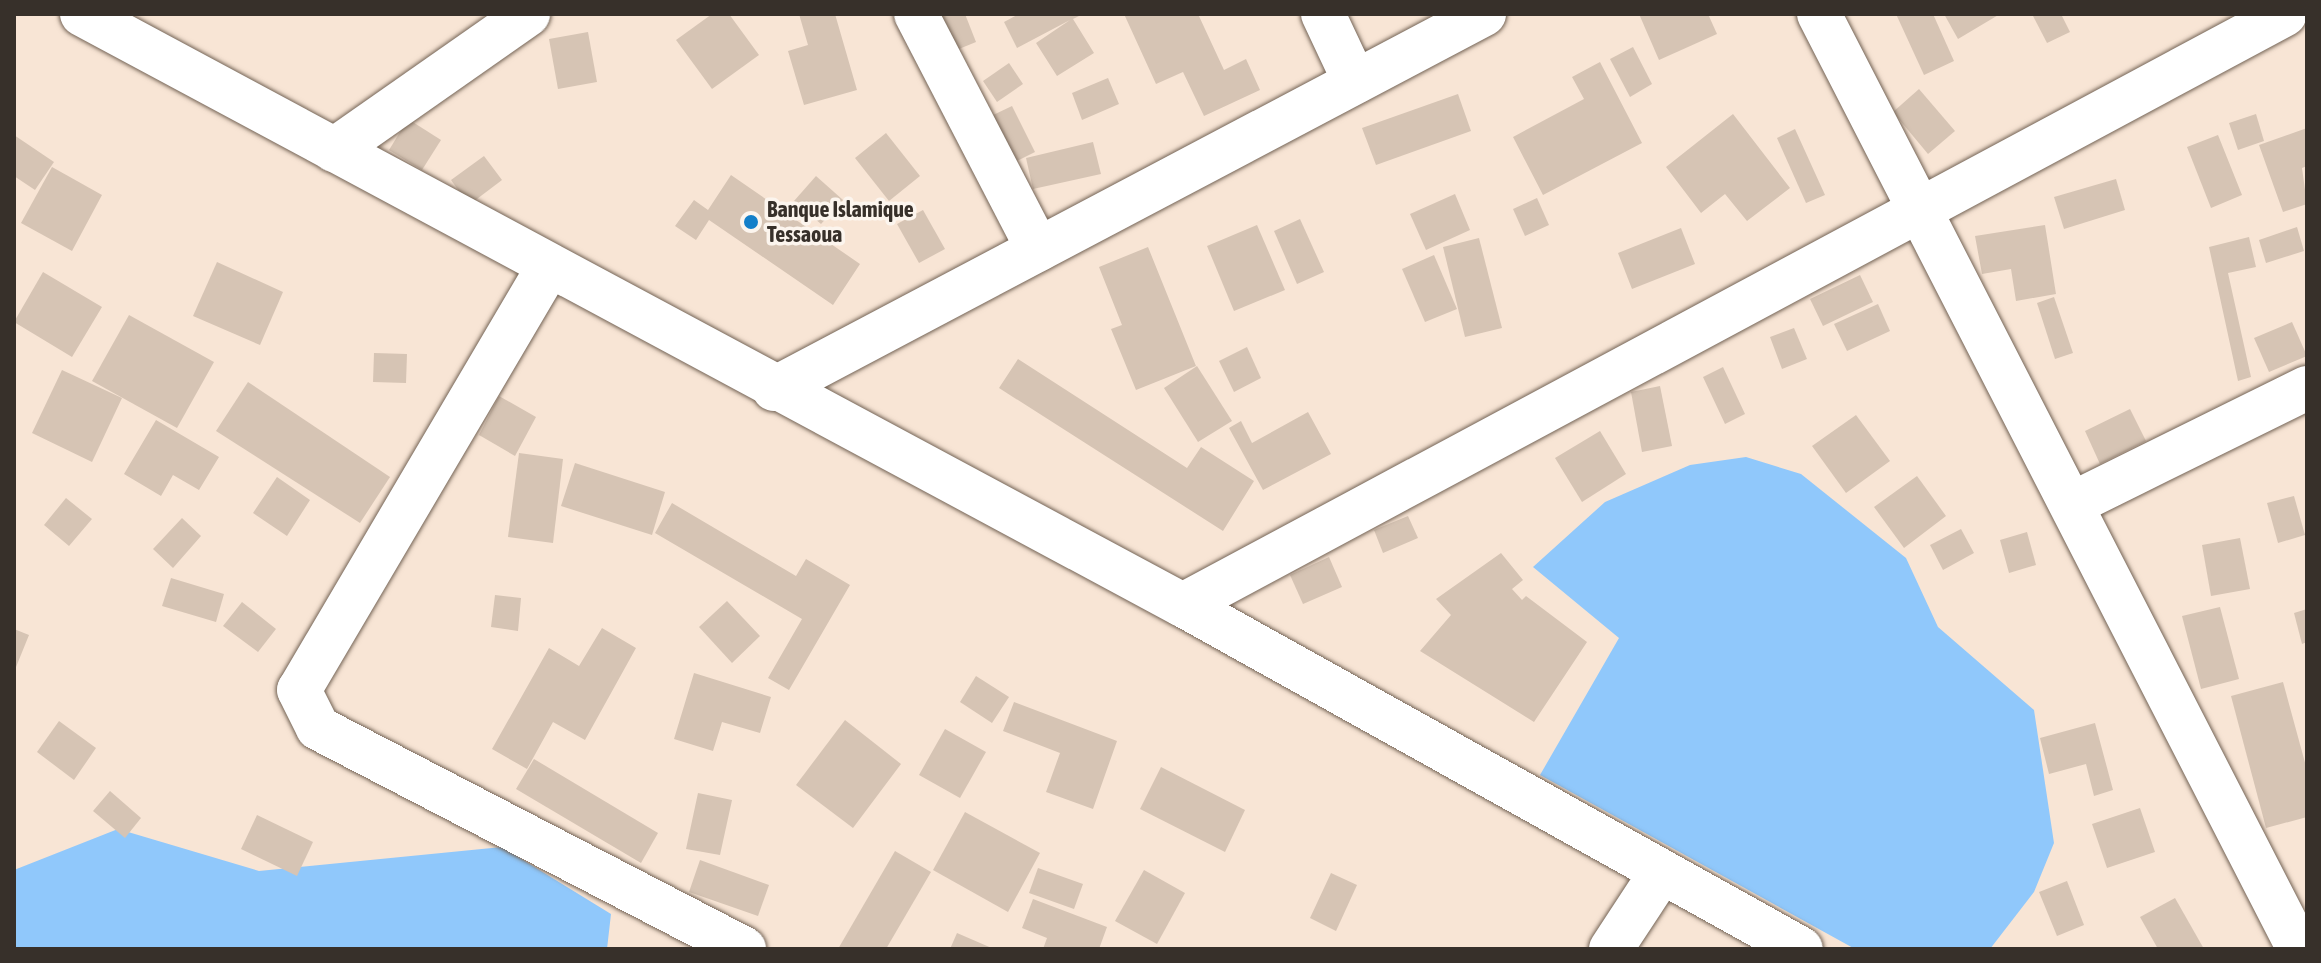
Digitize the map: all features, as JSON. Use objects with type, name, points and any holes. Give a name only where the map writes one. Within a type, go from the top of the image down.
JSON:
[{"type":"main road","points":[[82,14],[774,389],[1183,605],[1801,949]]},
{"type":"main road","points":[[334,150],[528,14]]},
{"type":"main road","points":[[916,14],[1038,249]]},
{"type":"main road","points":[[1323,14],[1355,82]]},
{"type":"main road","points":[[774,389],[1484,14]]},
{"type":"main road","points":[[1819,14],[1922,209],[2299,949]]},
{"type":"main road","points":[[1183,605],[2285,14]]},
{"type":"main road","points":[[549,266],[299,690],[318,728],[744,949]]},
{"type":"main road","points":[[2072,504],[2307,388]]},
{"type":"main road","points":[[1611,949],[1661,873]]},
{"type":"water","points":[[1746,457],[1801,474],[1906,558],[1938,627],[2034,710],[2054,843],[2034,892],[1990,949],[1855,949],[1540,775],[1619,638],[1533,567],[1605,502],[1690,465]]},
{"type":"water","points":[[118,829],[259,871],[502,847],[611,914],[607,949],[14,949],[14,870]]},
{"type":"building","points":[[712,14],[729,14],[759,55],[712,89],[676,40]]},
{"type":"building","points":[[799,14],[835,14],[857,90],[804,105],[788,51],[808,45]]},
{"type":"building","points":[[939,14],[965,14],[976,42],[954,51]]},
{"type":"building","points":[[1019,14],[1083,14],[1073,19],[1094,53],[1057,76],[1036,43],[1070,20],[1017,48],[1004,22]]},
{"type":"building","points":[[1124,14],[1198,14],[1224,70],[1246,59],[1260,90],[1204,116],[1183,72],[1156,84]]},
{"type":"building","points":[[1639,14],[1708,14],[1717,34],[1659,60]]},
{"type":"building","points":[[1896,14],[1933,14],[1954,61],[1924,75]]},
{"type":"building","points":[[1944,14],[2000,14],[1958,39]]},
{"type":"building","points":[[2032,14],[2061,14],[2070,32],[2047,43]]},
{"type":"building","points":[[588,32],[597,82],[558,89],[549,39]]},
{"type":"building","points":[[1633,47],[1652,84],[1630,97],[1610,59]]},
{"type":"building","points":[[1600,62],[1642,143],[1543,195],[1513,137],[1584,99],[1572,77]]},
{"type":"building","points":[[1009,63],[1023,84],[997,102],[983,81]]},
{"type":"building","points":[[1108,78],[1119,104],[1082,120],[1072,93]]},
{"type":"building","points":[[1919,89],[1955,131],[1928,154],[1893,112]]},
{"type":"building","points":[[1458,94],[1471,131],[1376,165],[1362,128]]},
{"type":"building","points":[[1012,106],[1035,152],[1011,164],[989,117]]},
{"type":"building","points":[[1733,114],[1790,188],[1747,221],[1725,194],[1701,213],[1666,167]]},
{"type":"building","points":[[2256,114],[2264,141],[2238,150],[2229,123]]},
{"type":"building","points":[[408,119],[441,140],[422,170],[389,150]]},
{"type":"building","points":[[2307,128],[2307,166],[2302,168],[2307,204],[2283,212],[2259,145]]},
{"type":"building","points":[[1795,129],[1825,195],[1806,203],[1777,138]]},
{"type":"building","points":[[886,133],[920,176],[889,201],[855,158]]},
{"type":"building","points":[[14,135],[54,162],[35,190],[14,176]]},
{"type":"building","points":[[2218,135],[2242,195],[2211,208],[2187,147]]},
{"type":"building","points":[[1093,142],[1101,174],[1033,189],[1026,158]]},
{"type":"building","points":[[484,156],[502,180],[469,205],[451,180]]},
{"type":"building","points":[[52,167],[102,195],[72,251],[21,223]]},
{"type":"building","points":[[731,175],[860,264],[833,305],[709,220],[696,240],[675,226],[694,200],[708,210]]},
{"type":"building","points":[[816,176],[843,200],[821,224],[794,201]]},
{"type":"building","points":[[2116,179],[2125,210],[2064,229],[2054,197]]},
{"type":"building","points":[[1455,194],[1470,230],[1426,250],[1410,214]]},
{"type":"building","points":[[1537,198],[1549,225],[1525,236],[1513,209]]},
{"type":"building","points":[[923,210],[945,249],[919,263],[897,224]]},
{"type":"building","points":[[1300,219],[1324,272],[1297,284],[1274,231]]},
{"type":"building","points":[[1257,225],[1285,290],[1234,311],[1207,246]]},
{"type":"building","points":[[2045,225],[2056,294],[2016,301],[2011,269],[1982,274],[1975,236]]},
{"type":"building","points":[[2297,227],[2304,251],[2266,263],[2259,240]]},
{"type":"building","points":[[1681,228],[1695,264],[1632,289],[1618,253]]},
{"type":"building","points":[[2249,237],[2256,267],[2228,273],[2251,377],[2238,381],[2209,247]]},
{"type":"building","points":[[1479,238],[1502,328],[1465,337],[1443,247]]},
{"type":"building","points":[[1148,247],[1196,366],[1136,390],[1111,329],[1122,325],[1099,267]]},
{"type":"building","points":[[1434,255],[1457,309],[1425,322],[1402,269]]},
{"type":"building","points":[[217,262],[283,292],[260,345],[193,316]]},
{"type":"building","points":[[43,272],[102,307],[72,357],[14,322]]},
{"type":"building","points":[[1860,275],[1873,302],[1823,326],[1810,299]]},
{"type":"building","points":[[2054,297],[2073,353],[2055,359],[2037,303]]},
{"type":"building","points":[[1878,304],[1890,331],[1847,351],[1834,324]]},
{"type":"building","points":[[129,315],[214,362],[177,428],[92,381]]},
{"type":"building","points":[[2292,322],[2307,356],[2269,372],[2254,338]]},
{"type":"building","points":[[1794,328],[1807,359],[1782,369],[1770,337]]},
{"type":"building","points":[[1247,347],[1261,378],[1234,392],[1219,361]]},
{"type":"building","points":[[374,353],[407,354],[406,383],[373,382]]},
{"type":"building","points":[[1018,359],[1187,468],[1201,447],[1254,481],[1223,531],[999,388]]},
{"type":"building","points":[[1197,366],[1232,421],[1198,442],[1164,388]]},
{"type":"building","points":[[1723,367],[1745,414],[1725,424],[1703,377]]},
{"type":"building","points":[[62,370],[122,398],[92,462],[32,433]]},
{"type":"building","points":[[248,382],[390,477],[360,523],[216,431]]},
{"type":"building","points":[[1660,386],[1672,446],[1642,452],[1631,392]]},
{"type":"building","points":[[499,396],[536,417],[515,456],[479,435]]},
{"type":"building","points":[[2130,409],[2146,441],[2100,464],[2085,431]]},
{"type":"building","points":[[1308,412],[1331,454],[1263,490],[1229,428],[1241,421],[1252,443]]},
{"type":"building","points":[[1856,415],[1890,461],[1846,493],[1812,446]]},
{"type":"building","points":[[156,420],[219,457],[199,490],[173,475],[161,496],[124,474]]},
{"type":"building","points":[[1600,431],[1626,474],[1582,502],[1555,458]]},
{"type":"building","points":[[519,453],[563,459],[553,543],[508,537]]},
{"type":"building","points":[[575,463],[665,492],[652,535],[561,506]]},
{"type":"building","points":[[1917,476],[1946,516],[1904,548],[1874,507]]},
{"type":"building","points":[[277,477],[310,500],[287,536],[253,513]]},
{"type":"building","points":[[2294,496],[2305,535],[2278,543],[2267,503]]},
{"type":"building","points":[[66,498],[92,519],[69,546],[44,525]]},
{"type":"building","points":[[672,503],[796,576],[806,559],[850,585],[789,690],[768,678],[802,619],[655,533]]},
{"type":"building","points":[[1408,516],[1418,538],[1383,553],[1374,530]]},
{"type":"building","points":[[182,518],[201,536],[173,568],[153,549]]},
{"type":"building","points":[[1961,529],[1974,553],[1943,570],[1930,545]]},
{"type":"building","points":[[2027,532],[2036,565],[2009,573],[2000,540]]},
{"type":"building","points":[[2240,538],[2250,589],[2211,596],[2202,545]]},
{"type":"building","points":[[1501,553],[1523,580],[1512,589],[1522,600],[1526,596],[1587,642],[1534,722],[1420,651],[1451,615],[1436,599]]},
{"type":"building","points":[[1329,557],[1342,587],[1303,604],[1290,575]]},
{"type":"building","points":[[171,578],[224,594],[216,622],[162,606]]},
{"type":"building","points":[[495,595],[521,598],[518,631],[491,627]]},
{"type":"building","points":[[727,601],[760,636],[732,663],[699,627]]},
{"type":"building","points":[[242,602],[276,629],[258,652],[223,626]]},
{"type":"building","points":[[2220,607],[2239,679],[2201,689],[2182,616]]},
{"type":"building","points":[[2307,609],[2307,642],[2302,644],[2294,613]]},
{"type":"building","points":[[602,628],[636,648],[585,740],[553,722],[527,769],[492,749],[549,648],[579,666]]},
{"type":"building","points":[[14,629],[29,635],[14,672]]},
{"type":"building","points":[[694,673],[771,697],[760,733],[722,722],[713,751],[674,739]]},
{"type":"building","points":[[976,676],[1009,697],[992,723],[960,702]]},
{"type":"building","points":[[2283,682],[2307,770],[2307,817],[2266,828],[2231,696]]},
{"type":"building","points":[[1014,702],[1117,741],[1093,809],[1046,792],[1060,753],[1003,731]]},
{"type":"building","points":[[845,720],[901,764],[853,828],[796,785]]},
{"type":"building","points":[[59,721],[96,748],[74,780],[37,752]]},
{"type":"building","points":[[2095,723],[2113,790],[2094,796],[2086,764],[2049,774],[2040,738]]},
{"type":"building","points":[[945,729],[986,752],[960,798],[919,775]]},
{"type":"building","points":[[534,759],[658,833],[641,863],[516,789]]},
{"type":"building","points":[[1161,767],[1245,810],[1225,852],[1140,809]]},
{"type":"building","points":[[110,791],[141,818],[125,838],[93,811]]},
{"type":"building","points":[[698,793],[732,800],[720,855],[686,849]]},
{"type":"building","points":[[2140,808],[2155,852],[2107,868],[2092,824]]},
{"type":"building","points":[[965,812],[1040,853],[1008,912],[933,870]]},
{"type":"building","points":[[257,815],[313,842],[297,876],[241,849]]},
{"type":"building","points":[[895,851],[931,872],[886,949],[838,949]]},
{"type":"building","points":[[700,860],[769,885],[758,916],[689,892]]},
{"type":"building","points":[[1038,868],[1083,884],[1074,909],[1029,893]]},
{"type":"building","points":[[1144,870],[1185,893],[1157,944],[1115,921]]},
{"type":"building","points":[[1331,873],[1357,885],[1336,931],[1310,918]]},
{"type":"building","points":[[2067,881],[2084,925],[2057,936],[2039,892]]},
{"type":"building","points":[[2175,898],[2204,949],[2158,949],[2140,917]]},
{"type":"building","points":[[1033,899],[1107,927],[1099,949],[1043,949],[1047,938],[1022,928]]},
{"type":"building","points":[[957,933],[994,949],[950,949]]},
{"type":"place","name":"Banque Islamique Tessaoua","points":[[751,222]]}]
